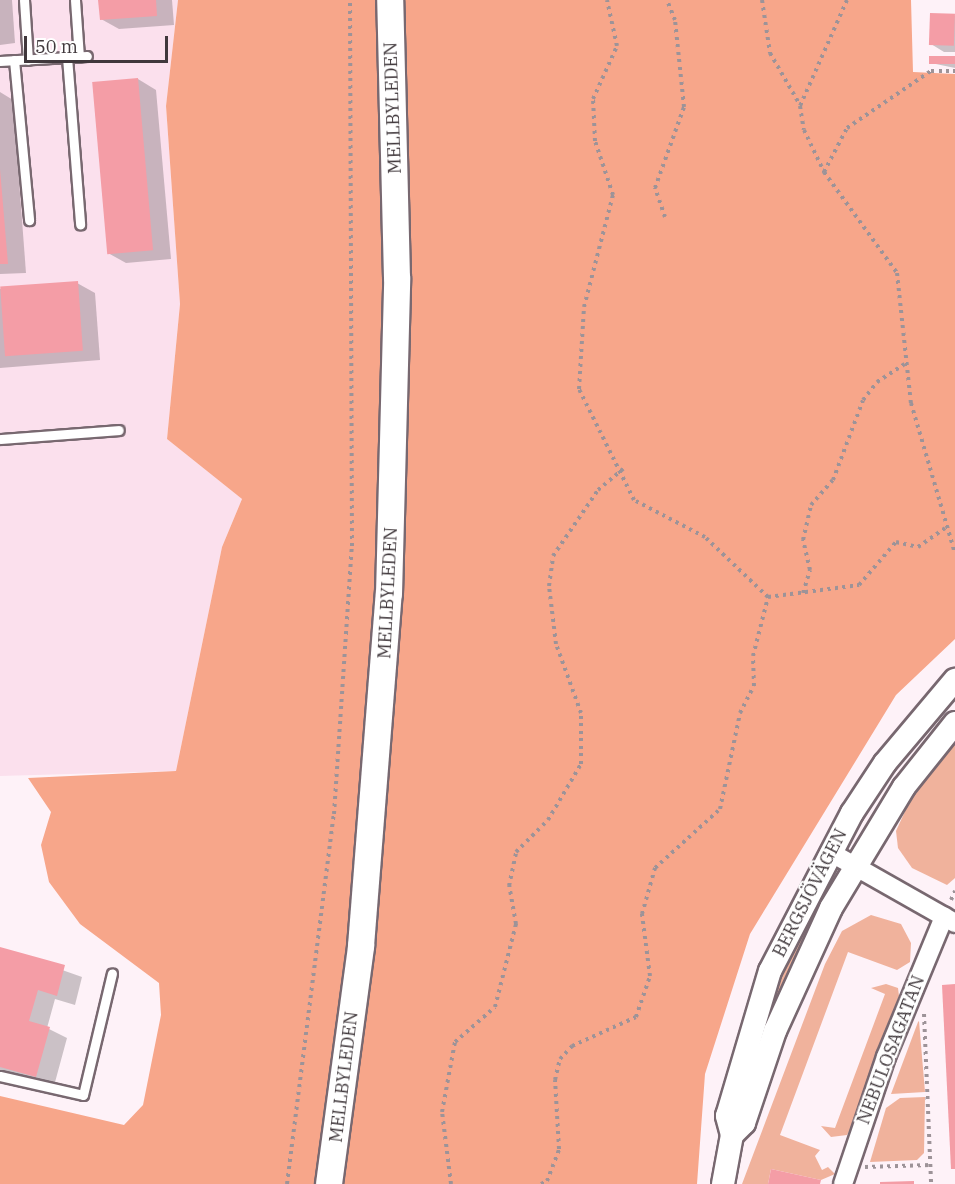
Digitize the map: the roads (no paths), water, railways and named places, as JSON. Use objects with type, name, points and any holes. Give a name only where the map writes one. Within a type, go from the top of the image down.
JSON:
[{"type":"main road","name":"MELLBYLEDEN","points":[[329,1184],[361,946],[389,594],[397,278],[390,0]]},
{"type":"street","name":"BERGSJÖVÄGEN","points":[[723,1184],[732,1135],[727,1116],[742,1053],[770,971],[830,852],[885,763],[955,680]]},
{"type":"street","name":"BERGSJÖVÄGEN","points":[[732,1135],[744,1123],[811,949],[857,865],[904,787],[955,723]]},
{"type":"street","points":[[830,852],[857,865],[949,920]]},
{"type":"street","name":"NEBULOSAGATAN","points":[[843,1184],[856,1138],[907,1005],[949,920]]},
{"type":"lane","points":[[24,0],[28,60]]},
{"type":"lane","points":[[0,61],[83,56],[75,0]]},
{"type":"lane","points":[[67,57],[80,224]]},
{"type":"lane","points":[[14,60],[29,220]]},
{"type":"lane","points":[[0,439],[119,430]]},
{"type":"lane","points":[[0,1076],[83,1095],[112,973]]}]
